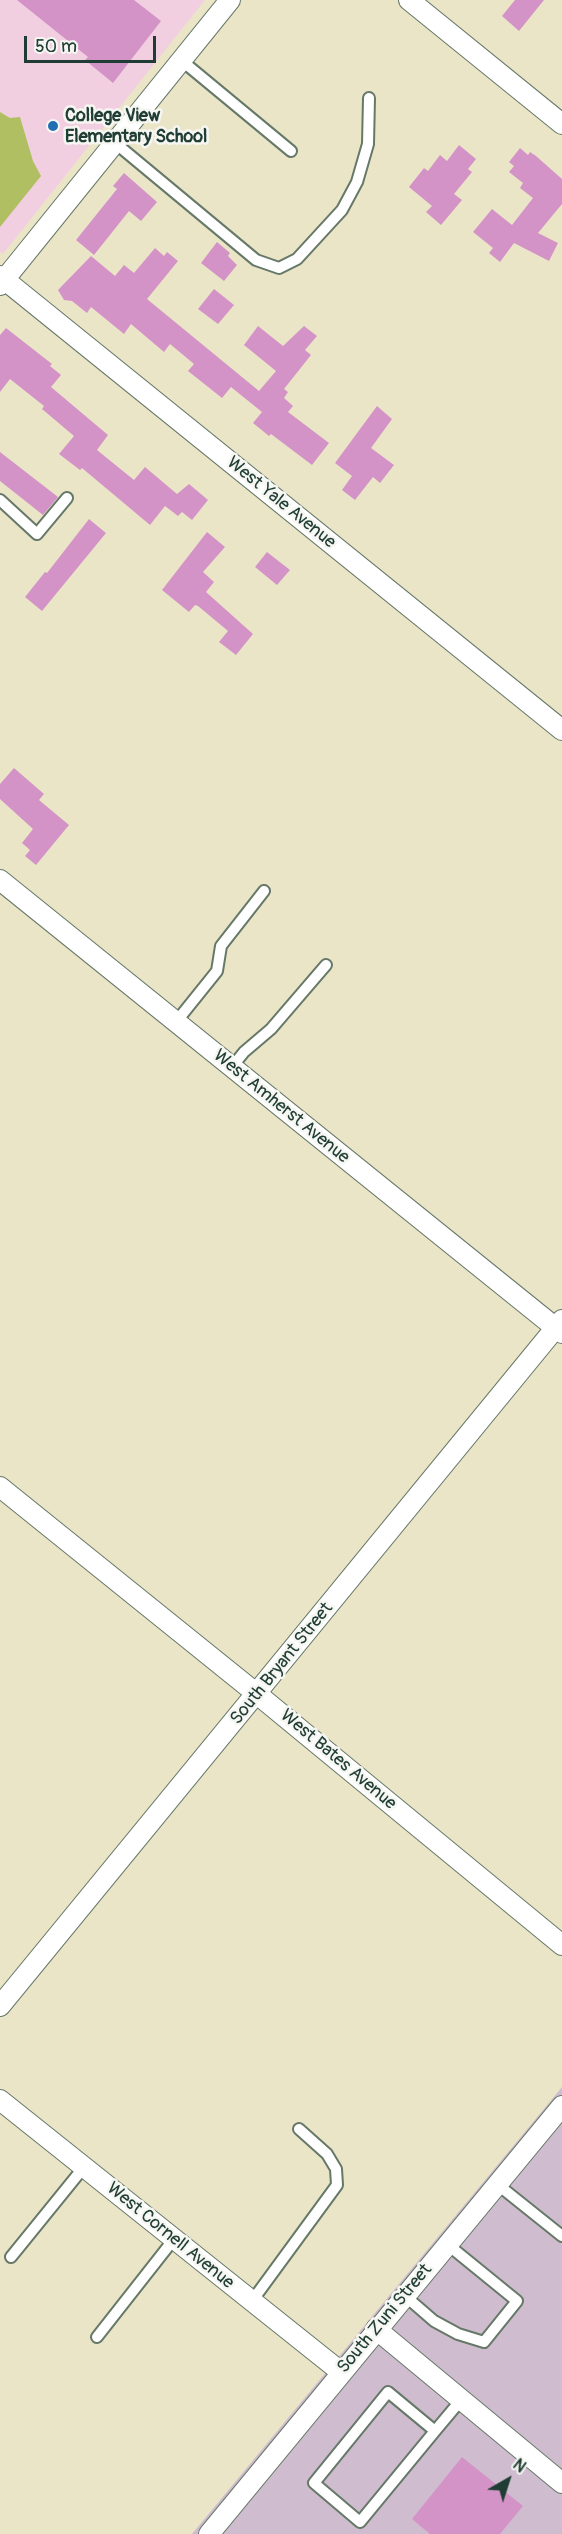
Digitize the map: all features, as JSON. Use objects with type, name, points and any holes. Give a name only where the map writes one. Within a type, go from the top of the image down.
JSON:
[{"type":"street","points":[[1,280],[230,0]]},
{"type":"street","points":[[409,0],[562,124]]},
{"type":"street","name":"West Yale Avenue","points":[[1,280],[562,730]]},
{"type":"street","name":"West Amherst Avenue","points":[[0,880],[560,1327]]},
{"type":"street","name":"South Bryant Street","points":[[0,2006],[560,1327]]},
{"type":"street","name":"West Bates Avenue","points":[[0,1487],[257,1694],[562,1945]]},
{"type":"street","name":"West Cornell Avenue","points":[[0,2100],[341,2372]]},
{"type":"street","name":"South Zuni Street","points":[[209,2534],[562,2106]]},
{"type":"street","points":[[376,2329],[562,2483]]},
{"type":"lane","points":[[181,60],[291,150]]},
{"type":"lane","points":[[114,142],[256,260],[279,268],[297,259],[342,210],[352,191],[368,144],[369,98]]},
{"type":"lane","points":[[0,500],[38,534],[67,498]]},
{"type":"lane","points":[[176,1022],[218,971],[221,946],[264,891]]},
{"type":"lane","points":[[232,1067],[243,1052],[271,1029],[326,965]]},
{"type":"lane","points":[[252,2301],[337,2185],[336,2169],[327,2154],[299,2130]]},
{"type":"lane","points":[[11,2258],[84,2167]]},
{"type":"lane","points":[[497,2184],[562,2236]]},
{"type":"lane","points":[[97,2337],[174,2239]]},
{"type":"lane","points":[[404,2295],[435,2321],[458,2334],[484,2342],[517,2301],[447,2244]]},
{"type":"lane","points":[[435,2431],[388,2392],[314,2483],[360,2522],[461,2400]]},
{"type":"shaded area","name":"College View Elementary School","points":[[0,0],[205,0],[3,254],[0,252]]},
{"type":"shaded area","points":[[562,2087],[562,2534],[192,2534]]},
{"type":"green space","points":[[0,112],[10,118],[20,117],[33,161],[41,176],[0,227]]},
{"type":"building","points":[[17,0],[134,0],[161,21],[113,83],[85,60],[88,57]]},
{"type":"building","points":[[515,0],[544,0],[519,31],[502,16]]},
{"type":"building","points":[[459,145],[476,159],[468,169],[472,172],[454,194],[462,200],[441,225],[426,212],[432,206],[409,187],[424,168],[428,171],[440,155],[447,161]]},
{"type":"building","points":[[520,148],[528,155],[530,152],[536,156],[562,179],[562,204],[538,233],[558,243],[549,261],[514,243],[500,262],[489,253],[493,248],[473,232],[492,209],[512,225],[533,198],[520,188],[523,183],[509,172],[514,166],[509,162]]},
{"type":"building","points":[[124,173],[157,202],[141,221],[129,211],[94,255],[76,240],[117,189],[113,186]]},
{"type":"building","points":[[217,242],[230,253],[228,256],[237,265],[224,281],[201,263]]},
{"type":"building","points":[[155,248],[164,256],[167,252],[178,261],[147,299],[259,391],[276,371],[244,345],[258,326],[283,346],[304,326],[317,336],[305,350],[311,355],[284,389],[288,392],[284,398],[293,406],[288,412],[329,443],[312,465],[253,423],[262,412],[231,387],[222,398],[188,371],[194,364],[170,344],[164,352],[131,324],[124,334],[91,307],[87,313],[72,301],[64,300],[58,290],[91,256],[115,276],[124,265],[134,273]]},
{"type":"building","points":[[214,289],[234,305],[218,324],[198,309]]},
{"type":"building","points":[[6,328],[52,364],[50,366],[61,375],[51,387],[108,435],[97,450],[134,480],[145,467],[177,494],[189,484],[208,500],[192,520],[182,512],[178,516],[165,506],[150,525],[82,468],[80,470],[59,454],[74,436],[42,409],[44,406],[10,379],[0,392],[0,335]]},
{"type":"building","points":[[377,406],[392,419],[371,448],[394,465],[380,483],[373,477],[355,500],[342,490],[352,476],[335,463]]},
{"type":"building","points":[[0,452],[58,497],[43,515],[0,481]]},
{"type":"building","points":[[89,519],[106,533],[42,611],[25,597]]},
{"type":"building","points":[[207,532],[225,547],[203,572],[214,582],[206,592],[253,634],[236,655],[219,642],[228,631],[198,606],[195,605],[189,612],[162,590]]},
{"type":"building","points":[[267,552],[290,570],[277,585],[255,567]]},
{"type":"building","points":[[14,768],[44,794],[39,800],[69,825],[36,865],[25,856],[30,850],[22,843],[33,829],[0,799],[0,784]]},
{"type":"building","points":[[462,2457],[523,2506],[500,2534],[430,2534],[412,2519]]},
{"type":"place","name":"College View Elementary School","points":[[53,126]]}]
